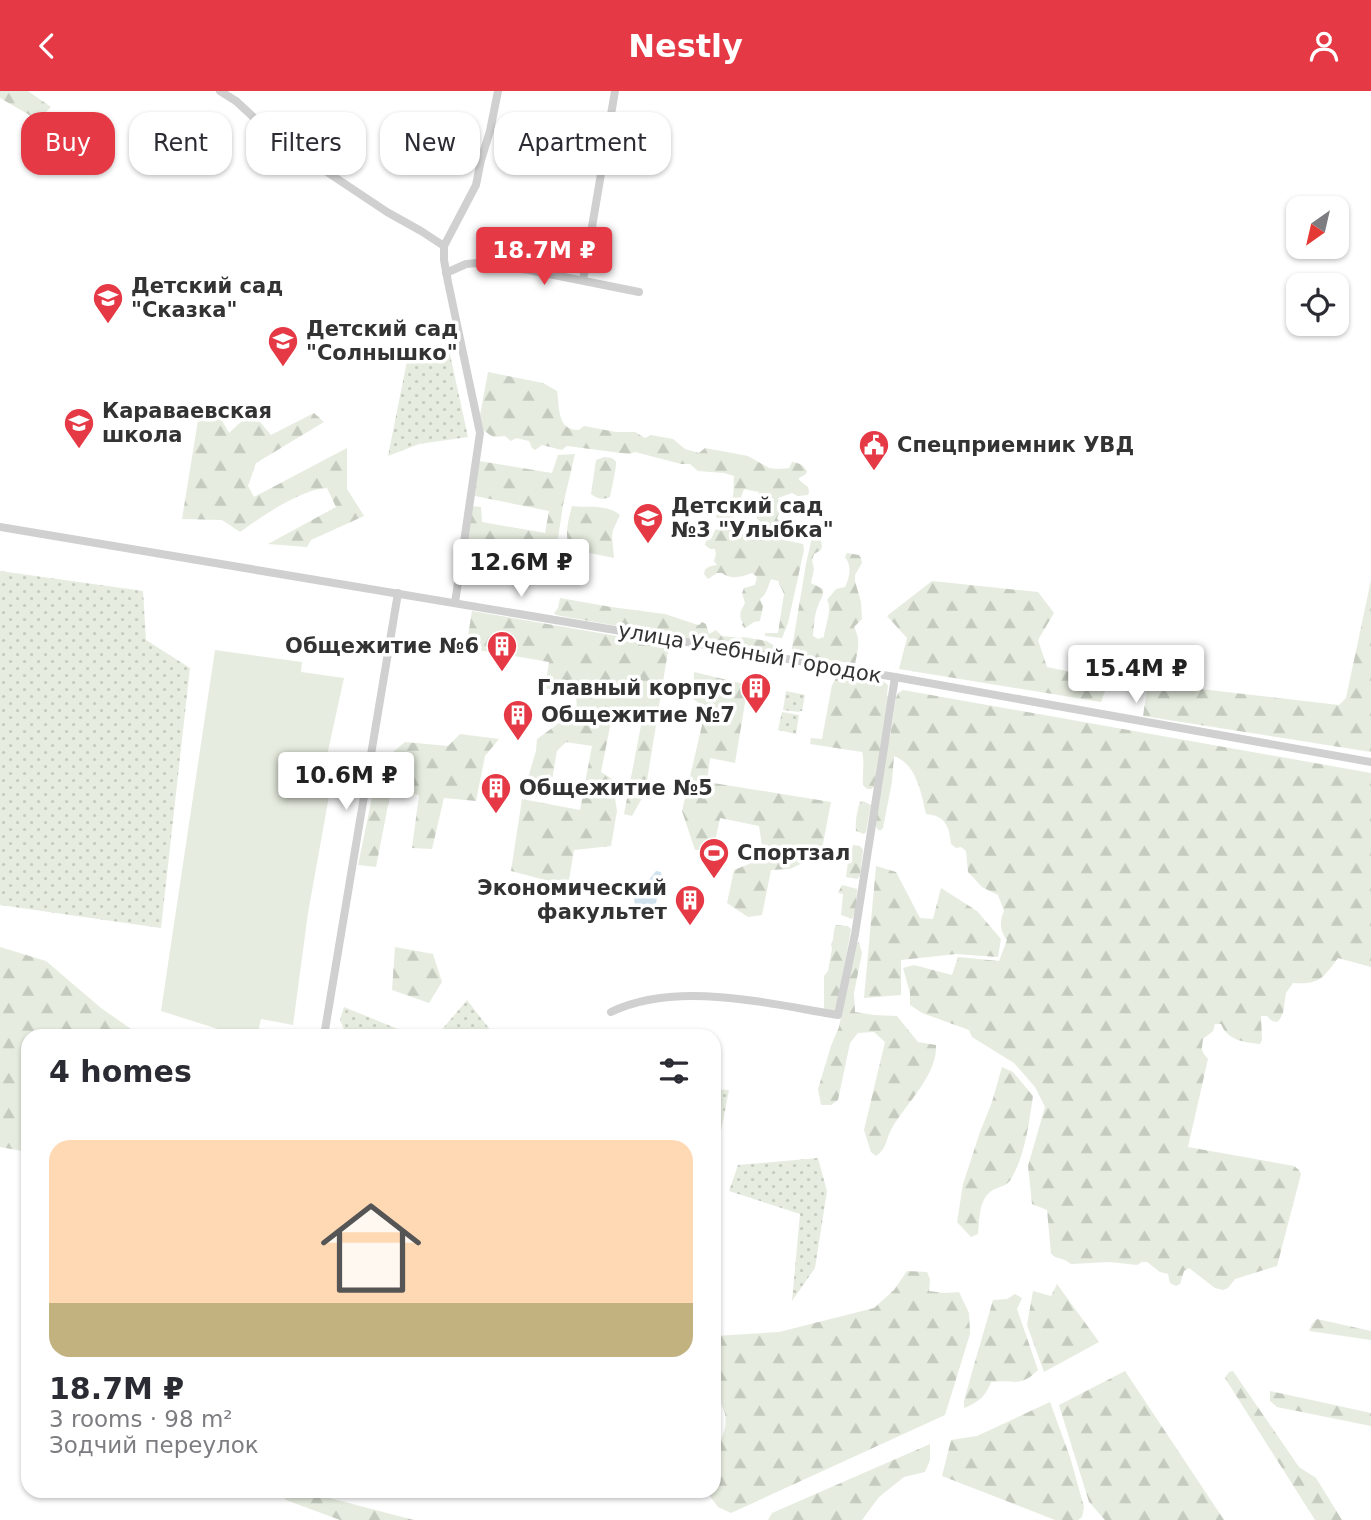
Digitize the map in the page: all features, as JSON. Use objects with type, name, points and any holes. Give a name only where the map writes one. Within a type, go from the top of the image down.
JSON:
[{"type":"street","points":[[220,91],[236,101],[264,127],[330,174],[444,246]]},
{"type":"street","points":[[455,603],[480,433],[446,273],[444,246],[476,185],[498,91]]},
{"type":"street","points":[[583,280],[615,91]]},
{"type":"street","points":[[446,273],[466,264],[477,263],[529,270],[639,292]]},
{"type":"street","name":"улица Учебный Городок","points":[[0,527],[895,677],[1371,762]]},
{"type":"street","points":[[325,1029],[398,593]]},
{"type":"street","points":[[611,1012],[658,998],[696,996],[754,1001],[838,1016],[857,922],[895,677]]},
{"type":"green space","points":[[0,91],[28,91],[51,107],[46,112],[24,112],[0,98]]},
{"type":"green space","points":[[410,346],[449,350],[468,437],[419,444],[388,456]]},
{"type":"green space","points":[[488,372],[543,383],[557,391],[560,417],[566,426],[572,429],[579,430],[584,426],[616,432],[635,432],[645,438],[651,435],[673,439],[685,449],[699,453],[705,448],[748,456],[769,468],[789,468],[792,462],[799,464],[807,471],[799,480],[808,487],[808,495],[798,496],[792,493],[778,498],[781,508],[777,518],[781,525],[780,531],[770,531],[761,528],[757,519],[759,492],[744,489],[740,500],[735,504],[733,520],[724,521],[716,517],[720,507],[732,498],[734,476],[698,471],[690,464],[635,452],[629,454],[567,446],[562,450],[542,445],[535,450],[529,441],[516,438],[511,441],[505,436],[493,437],[483,430],[480,415]]},
{"type":"green space","points":[[216,410],[229,433],[246,417],[260,422],[271,435],[314,413],[324,422],[256,463],[248,486],[254,497],[347,448],[347,489],[364,516],[311,540],[307,547],[268,544],[336,507],[327,488],[294,498],[240,532],[222,520],[182,519],[199,414]]},
{"type":"green space","points":[[575,454],[563,505],[553,572],[544,568],[466,555],[472,506],[481,507],[482,522],[545,533],[549,511],[475,496],[479,461],[552,473],[558,455]]},
{"type":"green space","points":[[605,457],[616,462],[616,468],[610,497],[600,498],[591,494],[596,460]]},
{"type":"green space","points":[[572,506],[604,508],[620,515],[612,536],[614,558],[570,549],[567,533]]},
{"type":"green space","points":[[818,527],[822,546],[821,550],[814,554],[811,583],[823,589],[814,625],[813,636],[818,639],[824,637],[829,613],[827,600],[836,589],[845,587],[848,579],[849,568],[845,557],[847,553],[859,555],[861,558],[862,563],[855,575],[862,619],[854,627],[858,641],[855,664],[793,652],[806,564],[811,541]]},
{"type":"green space","points":[[718,529],[742,531],[803,544],[804,550],[788,623],[782,638],[765,636],[765,633],[778,633],[784,594],[778,581],[771,579],[760,599],[763,606],[760,621],[745,628],[740,617],[745,603],[742,593],[744,588],[755,585],[757,577],[752,573],[733,577],[717,573],[708,579],[704,574],[707,568],[717,565],[714,561],[715,549],[705,545]]},
{"type":"green space","points":[[0,571],[143,591],[146,640],[190,668],[161,928],[0,905]]},
{"type":"green space","points":[[1371,580],[1371,752],[1143,716],[1148,683],[1339,705],[1346,698]]},
{"type":"green space","points":[[932,581],[1038,592],[1054,613],[1038,640],[1047,667],[1109,680],[1101,702],[899,669],[907,638],[887,616]]},
{"type":"green space","points":[[560,598],[665,614],[699,625],[702,622],[706,624],[709,634],[716,630],[722,636],[767,641],[780,650],[780,653],[778,655],[556,615],[554,613]]},
{"type":"green space","points":[[472,611],[669,645],[645,793],[632,816],[624,814],[643,715],[613,712],[601,772],[612,779],[617,811],[611,846],[574,850],[568,886],[511,871],[522,799],[580,810],[592,746],[566,742],[557,751],[549,797],[523,794],[537,739],[577,710],[576,694],[545,688],[549,662],[466,648]]},
{"type":"green space","points":[[215,650],[302,662],[301,672],[344,678],[321,783],[331,785],[308,913],[293,1025],[261,1019],[259,1029],[218,1029],[161,1011]]},
{"type":"green space","points":[[694,672],[748,685],[735,763],[710,758],[707,782],[831,802],[821,854],[790,869],[771,870],[762,915],[748,917],[727,903],[734,870],[764,858],[759,826],[720,818],[713,851],[695,850],[682,811],[706,708],[693,699]]},
{"type":"green space","points":[[838,675],[884,682],[888,685],[887,695],[890,698],[874,787],[871,789],[863,785],[862,752],[810,744],[811,738],[822,739],[832,685]]},
{"type":"green space","points":[[903,690],[1371,773],[1371,967],[1338,958],[1320,979],[1309,983],[1293,983],[1286,993],[1280,1019],[1277,1022],[1267,1016],[1261,1016],[1260,1044],[1232,1037],[1221,1024],[1215,1024],[1213,1031],[1203,1039],[1202,1050],[1208,1059],[1188,1147],[1294,1166],[1301,1174],[1277,1266],[1235,1279],[1223,1290],[1215,1288],[1189,1268],[1184,1271],[1180,1284],[1176,1286],[1170,1283],[1168,1274],[1160,1272],[1147,1262],[1137,1265],[1110,1262],[1071,1264],[1051,1253],[1047,1210],[1032,1204],[1028,1166],[1045,1107],[1035,1087],[1014,1063],[972,1037],[969,1030],[922,1013],[910,1005],[910,993],[903,968],[914,965],[952,975],[958,957],[999,961],[1007,940],[1002,930],[1004,911],[998,895],[982,887],[968,872],[966,851],[951,844],[944,821],[926,814],[920,788],[913,773],[902,760],[894,756],[883,828],[878,830],[875,825],[896,698]]},
{"type":"green space","points":[[786,691],[805,695],[802,711],[783,710]]},
{"type":"green space","points":[[782,712],[799,715],[796,734],[778,730]]},
{"type":"green space","points":[[460,734],[499,739],[485,756],[476,801],[444,798],[432,849],[412,848],[419,795],[391,790],[376,867],[358,865],[379,764],[405,742],[448,746]]},
{"type":"green space","points":[[860,802],[871,805],[864,834],[856,831],[856,817]]},
{"type":"green space","points":[[853,845],[860,846],[863,850],[860,876],[857,879],[846,877]]},
{"type":"green space","points":[[876,866],[896,872],[920,918],[933,919],[941,888],[977,911],[1001,939],[998,957],[956,954],[901,960],[901,995],[864,998]]},
{"type":"green space","points":[[842,885],[857,889],[856,910],[852,919],[841,915],[843,894],[838,893]]},
{"type":"green space","points":[[836,925],[848,926],[851,929],[835,1012],[824,1009],[824,976],[828,971]]},
{"type":"green space","points":[[859,942],[862,953],[854,993],[855,1012],[897,1016],[918,1042],[936,1045],[927,1078],[876,1156],[871,1152],[864,1130],[885,1042],[874,1032],[858,1033],[850,1043],[838,1100],[831,1105],[821,1105],[818,1089],[839,1027],[855,945]]},
{"type":"green space","points":[[0,947],[46,961],[101,1008],[131,1029],[21,1029],[21,1151],[0,1147]]},
{"type":"green space","points":[[395,947],[433,954],[442,982],[429,1003],[392,990]]},
{"type":"green space","points":[[467,1000],[490,1029],[442,1029]]},
{"type":"green space","points":[[344,1007],[398,1029],[344,1029],[340,1020]]},
{"type":"green space","points":[[1002,1067],[1013,1072],[1033,1096],[1028,1128],[1016,1170],[1007,1184],[988,1194],[981,1210],[978,1234],[971,1237],[957,1222],[963,1184]]},
{"type":"green space","points":[[721,1089],[729,1090],[721,1131]]},
{"type":"green space","points":[[818,1158],[827,1191],[815,1268],[792,1301],[800,1214],[729,1191],[738,1165]]},
{"type":"green space","points":[[907,1271],[927,1272],[930,1279],[929,1291],[959,1292],[969,1313],[970,1334],[945,1415],[731,1513],[718,1507],[711,1498],[721,1498],[721,1440],[726,1424],[721,1405],[721,1336],[779,1332],[874,1308],[894,1290]]},
{"type":"green space","points":[[1057,1284],[1099,1342],[1044,1372],[1027,1325],[1033,1291],[1051,1296]]},
{"type":"green space","points":[[1015,1294],[1022,1298],[1017,1309],[1038,1370],[1021,1381],[991,1382],[981,1398],[964,1408],[993,1300],[1007,1299]]},
{"type":"green space","points":[[1317,1319],[1371,1331],[1371,1340],[1309,1331]]},
{"type":"green space","points":[[1125,1371],[1224,1520],[1105,1520],[1089,1502],[1059,1405]]},
{"type":"green space","points":[[1233,1371],[1299,1467],[1316,1478],[1342,1520],[1315,1520],[1225,1378]]},
{"type":"green space","points":[[1270,1391],[1371,1413],[1371,1426],[1277,1407],[1270,1401]]},
{"type":"green space","points":[[1050,1402],[1084,1507],[1082,1517],[1078,1520],[1055,1520],[942,1476],[951,1440],[977,1436]]},
{"type":"green space","points":[[930,1444],[930,1460],[925,1472],[904,1477],[879,1497],[862,1520],[768,1520],[772,1513]]},
{"type":"green space","points":[[284,1498],[329,1498],[414,1520],[340,1520]]},
{"type":"water","points":[[656,871],[661,872],[662,877],[655,907],[652,910],[635,905],[634,899]]},
{"type":"place","name":"Детский сад \"Сказка\"","points":[[108,325]]},
{"type":"place","name":"Детский сад \"Солнышко\"","points":[[283,368]]},
{"type":"place","name":"Караваевская школа","points":[[79,450]]},
{"type":"place","name":"Спецприемник УВД","points":[[874,472]]},
{"type":"place","name":"Детский сад №3 \"Улыбка\"","points":[[648,545]]},
{"type":"place","name":"Общежитие №6","points":[[502,673]]},
{"type":"place","name":"Главный корпус","points":[[756,715]]},
{"type":"place","name":"Общежитие №7","points":[[518,742]]},
{"type":"place","name":"Общежитие №5","points":[[496,815]]},
{"type":"place","name":"Спортзал","points":[[714,880]]},
{"type":"place","name":"Экономический факультет","points":[[690,927]]}]
